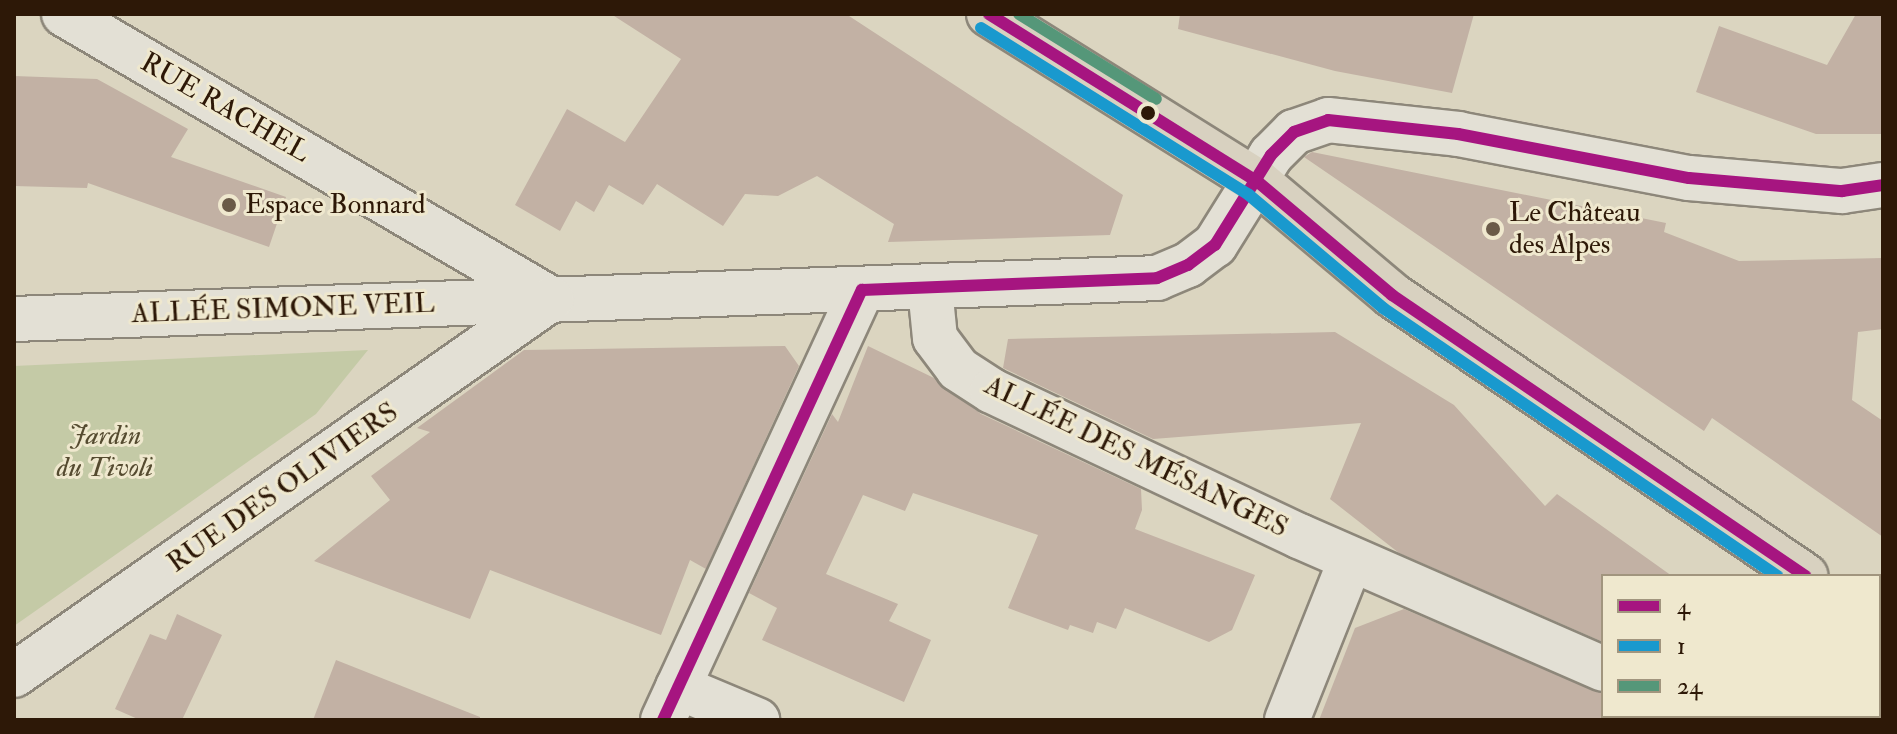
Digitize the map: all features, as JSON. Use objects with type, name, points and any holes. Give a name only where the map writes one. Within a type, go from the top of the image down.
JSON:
[{"type":"main road","points":[[998,19],[1258,182],[1392,295],[1802,574]]},
{"type":"street","name":"RUE RACHEL","points":[[64,14],[551,299]]},
{"type":"street","name":"ALLÉE SIMONE VEIL","points":[[14,319],[1157,278],[1188,265],[1215,245],[1258,182],[1271,155],[1294,132],[1328,120],[1458,134],[1757,186],[1842,191],[1883,185]]},
{"type":"street","name":"ALLÉE DES MÉSANGES","points":[[930,288],[935,338],[958,369],[1054,422],[1351,559],[1601,668]]},
{"type":"street","points":[[757,720],[671,704],[862,290]]},
{"type":"street","name":"RUE DES OLIVIERS","points":[[14,675],[551,299]]},
{"type":"street","points":[[1287,720],[1351,559]]},
{"type":"green space","name":"Jardin du Tivoli","points":[[368,350],[316,414],[14,626],[14,366]]},
{"type":"building","points":[[611,14],[846,14],[1123,195],[1110,235],[888,242],[894,224],[817,176],[778,196],[745,194],[723,226],[657,184],[643,205],[609,185],[594,212],[576,201],[560,231],[515,205],[567,109],[625,142],[681,59]]},
{"type":"building","points":[[1180,14],[1474,14],[1452,93],[1335,71],[1178,29]]},
{"type":"building","points":[[1856,14],[1883,14],[1883,134],[1816,134],[1696,92],[1719,26],[1827,65]]},
{"type":"building","points":[[14,76],[97,79],[188,129],[171,157],[286,197],[269,247],[88,183],[87,188],[14,186]]},
{"type":"building","points":[[1312,152],[1666,223],[1664,232],[1739,261],[1883,258],[1883,329],[1858,332],[1852,400],[1883,421],[1883,537],[1712,418],[1704,431],[1304,157]]},
{"type":"building","points":[[1335,332],[1454,405],[1545,506],[1557,494],[1669,574],[1601,574],[1601,641],[1399,553],[1330,499],[1361,423],[1153,439],[1003,368],[1008,339]]},
{"type":"building","points":[[785,346],[799,366],[706,569],[690,560],[661,635],[490,570],[470,619],[314,561],[390,500],[371,476],[430,432],[417,428],[524,350]]},
{"type":"building","points":[[868,346],[934,378],[981,414],[1141,489],[1142,510],[1135,529],[1255,575],[1232,630],[1209,642],[1125,608],[1116,629],[1097,622],[1093,633],[1070,625],[1068,630],[1008,608],[1038,535],[913,493],[905,511],[863,495],[826,574],[898,604],[889,621],[931,640],[904,702],[762,640],[777,608],[749,593],[832,414],[838,422]]},
{"type":"building","points":[[1404,609],[1601,693],[1603,720],[1319,720],[1355,628]]},
{"type":"building","points":[[177,614],[222,635],[182,720],[140,720],[115,709],[150,634],[166,640]]},
{"type":"building","points":[[336,660],[480,717],[480,720],[313,720]]},
{"type":"transit line","name":"4","points":[[989,14],[1258,182],[1392,295],[1802,574]]},
{"type":"transit line","name":"24","points":[[1019,14],[1156,99]]},
{"type":"transit line","name":"1","points":[[981,28],[1249,195],[1383,308],[1774,574]]},
{"type":"transit line","name":"4","points":[[663,720],[862,290],[1157,278],[1188,265],[1215,245],[1271,155],[1294,132],[1328,120],[1458,134],[1689,178],[1842,191],[1883,185]]},
{"type":"place","name":"Espace Bonnard","points":[[229,205]]},
{"type":"place","name":"Le Château des Alpes","points":[[1493,229]]}]
